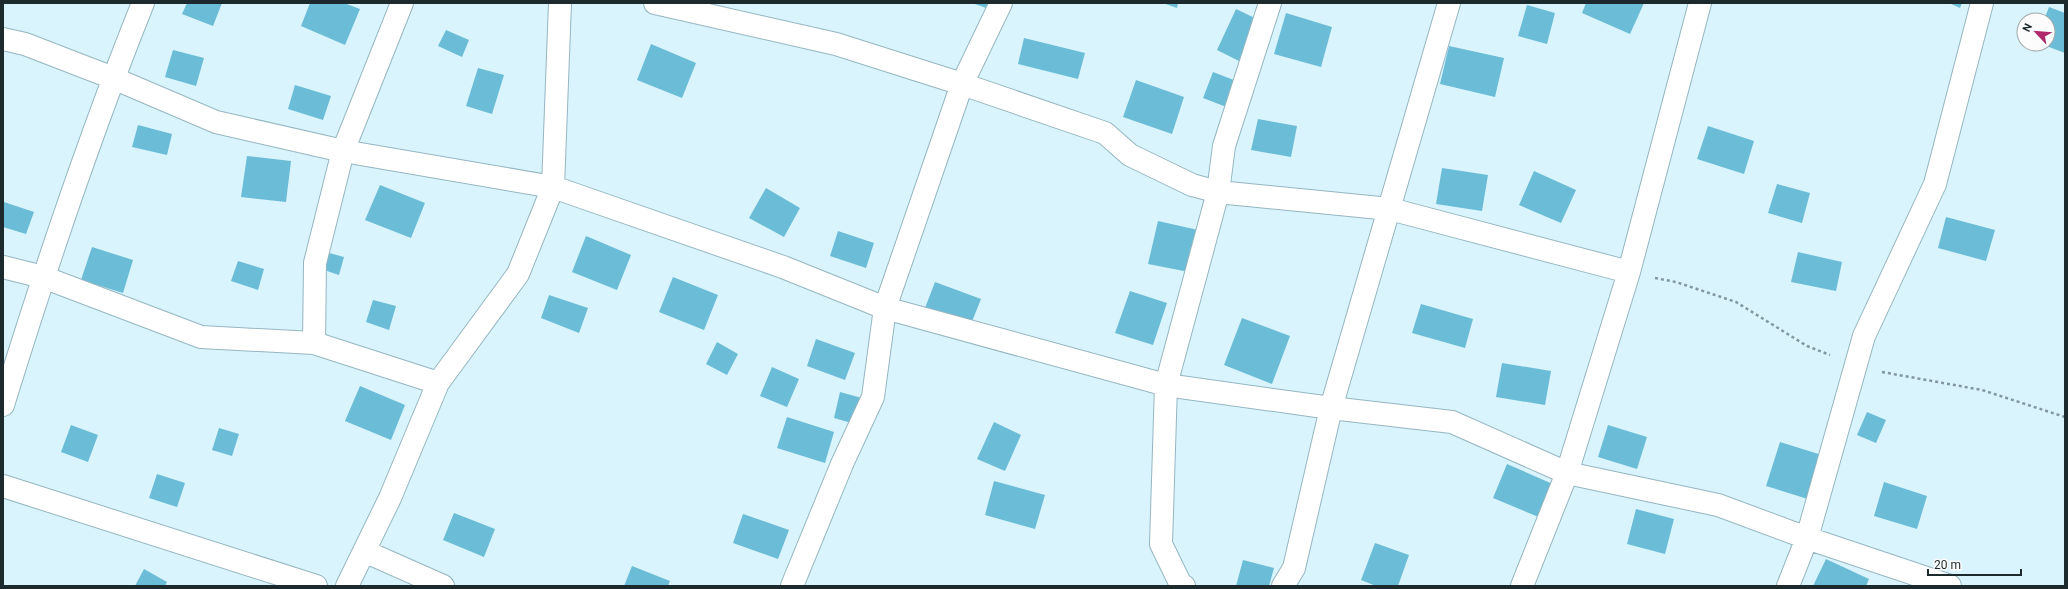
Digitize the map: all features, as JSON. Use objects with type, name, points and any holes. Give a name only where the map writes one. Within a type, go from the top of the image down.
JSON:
[{"type":"street","points":[[3,405],[43,277],[113,78],[142,3]]},
{"type":"street","points":[[314,343],[315,263],[343,151],[402,3]]},
{"type":"street","points":[[347,586],[390,498],[438,383],[518,274],[553,187],[560,3]]},
{"type":"street","points":[[655,3],[836,44],[962,84],[1105,133],[1130,155],[1180,180],[1218,192],[1390,209],[1629,272]]},
{"type":"street","points":[[792,586],[842,464],[873,397],[885,308],[962,84],[1001,3]]},
{"type":"street","points":[[1184,586],[1180,583],[1161,544],[1166,385],[1218,192],[1224,146],[1270,3]]},
{"type":"street","points":[[1283,586],[1294,568],[1331,408],[1449,3]]},
{"type":"street","points":[[1522,586],[1567,473],[1629,272],[1700,3]]},
{"type":"street","points":[[1788,586],[1807,538],[1864,336],[1935,184],[1982,3]]},
{"type":"street","points":[[3,39],[26,44],[113,78],[216,122],[343,151],[553,187],[783,267],[885,308],[1166,385],[1331,408],[1452,422],[1567,473],[1718,505],[1807,538],[1950,586]]},
{"type":"street","points":[[3,267],[43,277],[201,337],[314,343],[438,383]]},
{"type":"street","points":[[3,486],[316,586]]},
{"type":"street","points":[[364,551],[443,586]]},
{"type":"building","points":[[187,3],[222,3],[213,26],[182,14]]},
{"type":"building","points":[[310,3],[344,3],[360,9],[345,45],[301,26]]},
{"type":"building","points":[[972,3],[994,3],[992,10]]},
{"type":"building","points":[[1163,3],[1178,3],[1177,8]]},
{"type":"building","points":[[1586,3],[1644,3],[1630,34],[1582,13]]},
{"type":"building","points":[[1949,3],[1962,3],[1960,8]]},
{"type":"building","points":[[1527,5],[1555,13],[1547,44],[1518,36]]},
{"type":"building","points":[[2049,7],[2065,13],[2065,53],[2056,50],[2056,12],[2047,12]]},
{"type":"building","points":[[1236,9],[1259,20],[1239,61],[1217,50]]},
{"type":"building","points":[[1286,13],[1332,27],[1321,67],[1274,54]]},
{"type":"building","points":[[446,30],[469,40],[462,57],[438,46]]},
{"type":"building","points":[[1024,38],[1085,53],[1078,79],[1018,64]]},
{"type":"building","points":[[651,44],[696,63],[682,98],[637,80]]},
{"type":"building","points":[[1449,46],[1504,58],[1495,97],[1440,84]]},
{"type":"building","points":[[173,50],[204,58],[196,86],[165,77]]},
{"type":"building","points":[[478,68],[504,75],[492,114],[466,106]]},
{"type":"building","points":[[1213,72],[1239,82],[1229,108],[1203,98]]},
{"type":"building","points":[[1136,80],[1184,97],[1172,134],[1123,117]]},
{"type":"building","points":[[295,85],[331,96],[323,120],[288,109]]},
{"type":"building","points":[[1258,119],[1297,126],[1291,157],[1251,150]]},
{"type":"building","points":[[138,125],[172,134],[167,155],[132,147]]},
{"type":"building","points":[[1708,126],[1754,141],[1744,174],[1697,159]]},
{"type":"building","points":[[247,156],[291,161],[286,202],[241,197]]},
{"type":"building","points":[[1442,168],[1488,175],[1482,211],[1436,204]]},
{"type":"building","points":[[1534,171],[1576,190],[1561,223],[1519,205]]},
{"type":"building","points":[[1777,184],[1810,193],[1802,223],[1768,213]]},
{"type":"building","points":[[380,185],[425,203],[411,238],[365,220]]},
{"type":"building","points":[[766,188],[800,208],[784,237],[749,218]]},
{"type":"building","points":[[4,202],[34,212],[26,234],[3,227]]},
{"type":"building","points":[[1946,217],[1995,230],[1986,261],[1938,248]]},
{"type":"building","points":[[1158,221],[1198,230],[1189,272],[1148,264]]},
{"type":"building","points":[[838,231],[874,243],[866,268],[830,256]]},
{"type":"building","points":[[586,236],[631,255],[617,290],[572,272]]},
{"type":"building","points":[[92,247],[133,260],[123,293],[81,280]]},
{"type":"building","points":[[1798,252],[1842,262],[1836,291],[1791,282]]},
{"type":"building","points":[[329,253],[344,257],[339,275],[324,270]]},
{"type":"building","points":[[238,261],[264,269],[258,290],[231,281]]},
{"type":"building","points":[[673,277],[718,295],[704,330],[659,312]]},
{"type":"building","points":[[935,282],[981,299],[971,324],[925,308]]},
{"type":"building","points":[[1130,291],[1167,303],[1153,345],[1115,333]]},
{"type":"building","points":[[549,295],[588,308],[579,333],[541,318]]},
{"type":"building","points":[[373,300],[396,306],[389,330],[366,322]]},
{"type":"building","points":[[1421,304],[1473,319],[1465,348],[1412,333]]},
{"type":"building","points":[[1242,318],[1290,336],[1272,384],[1224,365]]},
{"type":"building","points":[[816,339],[855,353],[845,380],[807,366]]},
{"type":"building","points":[[717,342],[738,354],[727,375],[706,364]]},
{"type":"building","points":[[1502,363],[1551,371],[1545,405],[1496,397]]},
{"type":"building","points":[[772,367],[799,379],[787,407],[760,396]]},
{"type":"building","points":[[360,386],[405,405],[391,440],[345,421]]},
{"type":"building","points":[[840,392],[862,398],[855,424],[834,418]]},
{"type":"building","points":[[1867,412],[1886,420],[1876,443],[1857,435]]},
{"type":"building","points":[[787,417],[834,432],[825,463],[777,448]]},
{"type":"building","points":[[994,422],[1021,435],[1005,471],[977,459]]},
{"type":"building","points":[[71,425],[98,435],[88,462],[61,452]]},
{"type":"building","points":[[1608,425],[1647,437],[1637,469],[1598,457]]},
{"type":"building","points":[[219,428],[239,434],[232,456],[212,450]]},
{"type":"building","points":[[1780,442],[1825,456],[1811,500],[1766,486]]},
{"type":"building","points":[[1507,464],[1555,485],[1541,518],[1493,498]]},
{"type":"building","points":[[157,474],[185,483],[177,507],[149,498]]},
{"type":"building","points":[[994,481],[1045,495],[1035,529],[985,515]]},
{"type":"building","points":[[1884,482],[1927,496],[1917,529],[1874,516]]},
{"type":"building","points":[[1636,509],[1674,519],[1665,554],[1627,544]]},
{"type":"building","points":[[454,513],[495,529],[484,557],[443,540]]},
{"type":"building","points":[[743,514],[789,530],[778,559],[733,543]]},
{"type":"building","points":[[1375,543],[1409,555],[1398,586],[1376,586],[1361,580]]},
{"type":"building","points":[[1826,559],[1869,579],[1866,586],[1813,586]]},
{"type":"building","points":[[1243,560],[1274,568],[1269,586],[1236,586]]},
{"type":"building","points":[[632,566],[670,581],[668,586],[624,586]]},
{"type":"building","points":[[144,569],[167,582],[165,586],[135,586]]}]
